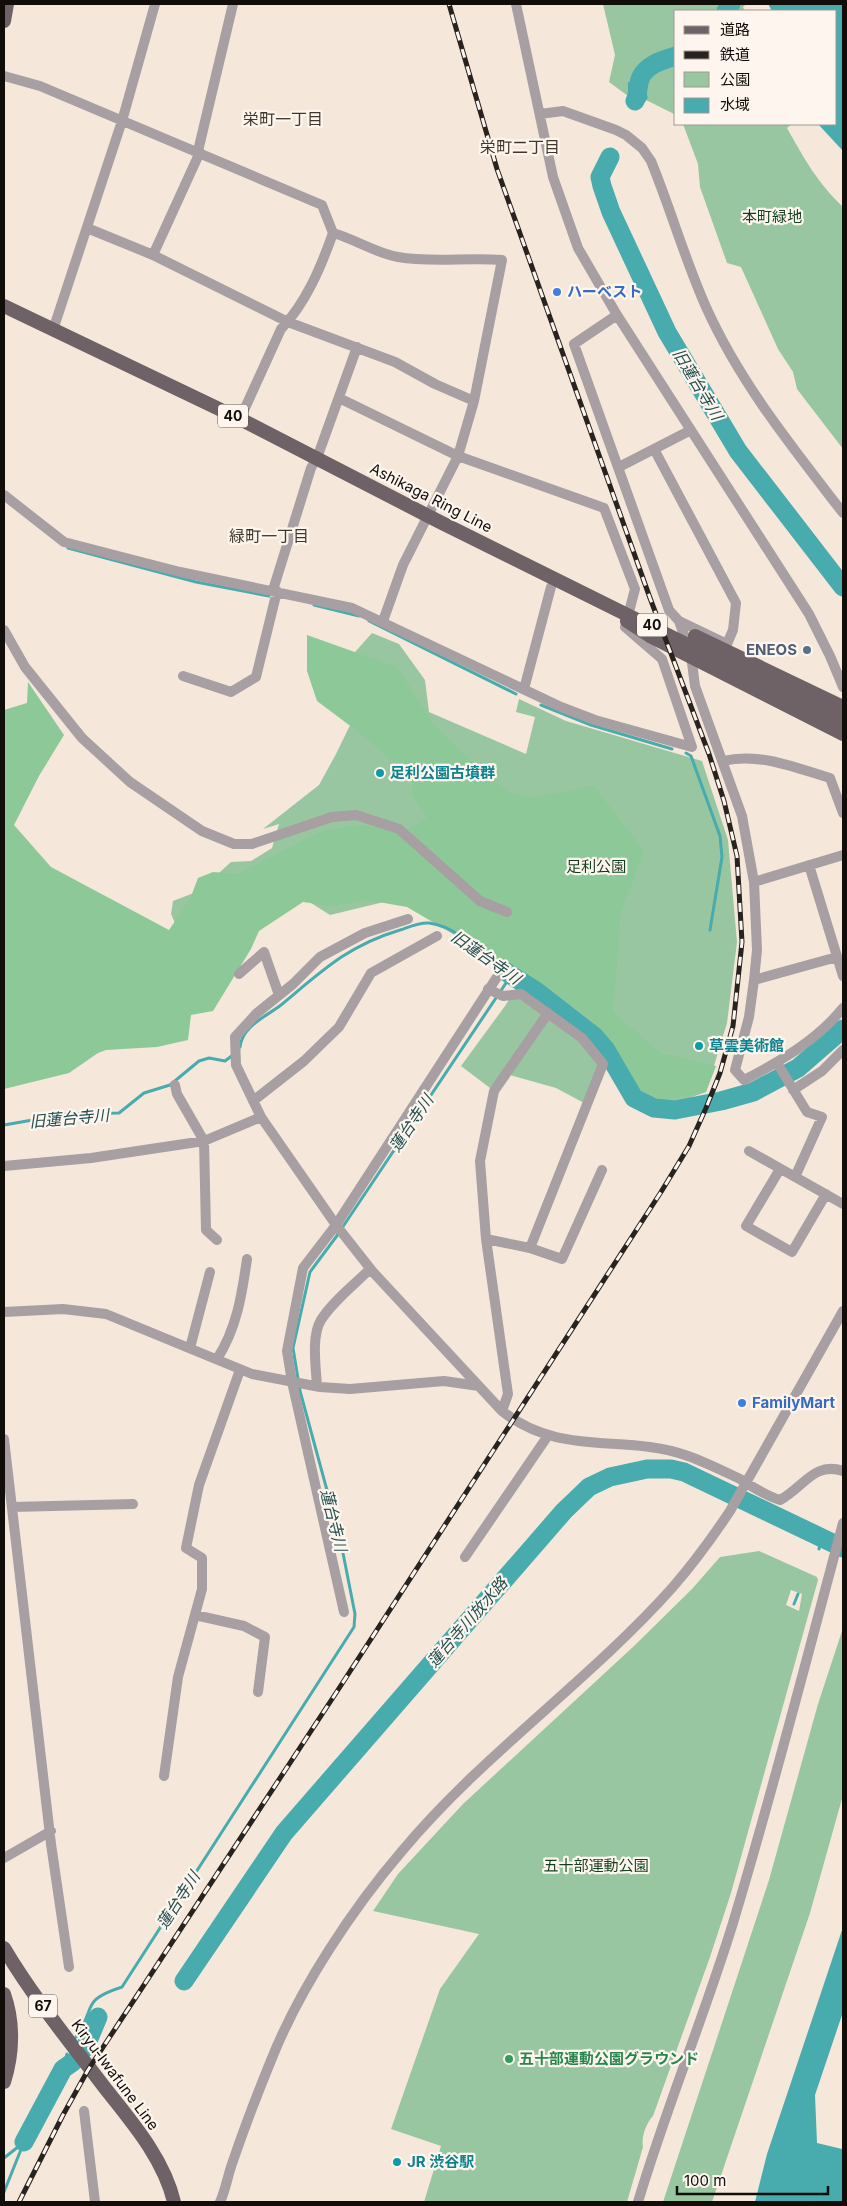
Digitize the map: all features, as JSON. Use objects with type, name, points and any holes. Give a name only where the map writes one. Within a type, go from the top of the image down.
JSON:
[{"type":"main road","points":[[4,21],[7,4]]},
{"type":"main road","name":"Ashikaga Ring Line","points":[[4,306],[317,458],[843,722]]},
{"type":"main road","points":[[843,707],[783,680],[644,611],[620,603],[612,606],[628,622],[650,636],[843,734]]},
{"type":"main road","name":"Kiryu-Iwafune Line","points":[[4,1948],[34,1994],[136,2128],[157,2162],[174,2202]]},
{"type":"main road","points":[[4,1994],[10,2019],[7,2053],[9,2066],[4,2082]]},
{"type":"street","points":[[53,330],[122,121],[155,4]]},
{"type":"street","points":[[153,255],[199,151],[233,4]]},
{"type":"street","points":[[516,4],[553,177],[572,232],[587,265],[617,316],[809,614],[843,687]]},
{"type":"street","points":[[4,76],[40,86],[199,151],[322,205],[333,233],[315,280],[288,322],[281,329],[240,420]]},
{"type":"street","points":[[540,114],[556,111],[574,114],[626,135],[642,148],[654,168],[707,308],[728,351],[781,431],[843,513]]},
{"type":"street","points":[[88,228],[153,255],[288,322],[395,362],[434,384],[474,401]]},
{"type":"street","points":[[333,233],[374,250],[398,257],[502,260],[474,401],[458,456],[427,514],[403,565],[383,621]]},
{"type":"street","points":[[617,316],[574,344],[669,610],[680,621],[727,644],[732,630],[736,603],[654,449]]},
{"type":"street","points":[[183,676],[231,692],[256,677],[275,594],[311,468],[317,458],[357,347]]},
{"type":"street","points":[[4,495],[64,542],[275,594],[352,608],[383,621],[561,707],[595,720],[692,747],[662,658],[625,627],[635,590],[604,508],[458,456],[339,398]]},
{"type":"street","points":[[619,467],[691,430]]},
{"type":"street","points":[[524,689],[551,587]]},
{"type":"street","points":[[680,621],[691,655],[695,686],[742,816],[754,882],[757,950],[754,980],[749,1017],[735,1070],[744,1080],[779,1066],[843,1008]]},
{"type":"street","points":[[4,630],[25,667],[82,738],[130,782],[202,831],[234,844],[252,844],[332,817],[356,815],[400,829],[480,901],[507,912]]},
{"type":"street","points":[[723,761],[739,757],[754,757],[830,778],[843,812]]},
{"type":"street","points":[[754,882],[843,855]]},
{"type":"street","points":[[809,865],[843,976]]},
{"type":"street","points":[[408,919],[365,933],[320,957],[257,1013],[235,1038],[236,1065],[261,1117],[336,1225],[370,1269],[502,1411],[521,1425],[547,1436],[588,1443],[659,1448],[688,1456],[744,1487],[780,1500],[789,1495],[810,1474],[824,1469],[843,1471]]},
{"type":"street","points":[[253,1101],[304,1061],[339,1027],[371,973],[437,936]]},
{"type":"street","points":[[239,974],[264,952],[279,995]]},
{"type":"street","points":[[754,980],[837,957]]},
{"type":"street","points":[[344,1612],[292,1382],[287,1351],[303,1268],[336,1225],[496,977]]},
{"type":"street","points":[[488,989],[504,996],[521,994],[582,1038],[602,1064],[530,1248]]},
{"type":"street","points":[[502,1411],[508,1394],[486,1239],[480,1161],[494,1091],[548,1013]]},
{"type":"street","points":[[791,1088],[822,1071],[843,1050]]},
{"type":"street","points":[[779,1066],[807,1112],[822,1117],[795,1177]]},
{"type":"street","points":[[175,1085],[177,1094],[204,1141],[206,1230],[218,1240]]},
{"type":"street","points":[[4,1166],[91,1158],[204,1141],[261,1117]]},
{"type":"street","points":[[749,1151],[843,1204]]},
{"type":"street","points":[[780,1168],[746,1226],[792,1252],[826,1194]]},
{"type":"street","points":[[486,1239],[530,1248],[562,1258],[602,1170]]},
{"type":"street","points":[[217,1359],[237,1316],[247,1259]]},
{"type":"street","points":[[317,1386],[314,1348],[320,1321],[335,1303],[370,1269]]},
{"type":"street","points":[[190,1348],[210,1272]]},
{"type":"street","points":[[4,1312],[63,1309],[106,1314],[240,1370],[317,1386],[350,1389],[444,1381],[479,1386]]},
{"type":"street","points":[[220,2202],[242,2137],[276,2049],[314,1976],[350,1919],[376,1883],[422,1828],[470,1778],[613,1648],[666,1594],[710,1541],[744,1487],[843,1311]]},
{"type":"street","points":[[164,1776],[178,1677],[202,1589],[202,1558],[186,1548],[192,1515],[199,1485],[240,1370]]},
{"type":"street","points":[[465,1557],[547,1436]]},
{"type":"street","points":[[4,1439],[51,1844],[69,1967]]},
{"type":"street","points":[[12,1507],[133,1504]]},
{"type":"street","points":[[638,2202],[662,2124],[732,1924],[812,1644],[842,1528]]},
{"type":"street","points":[[195,1615],[244,1626],[265,1637],[258,1692]]},
{"type":"street","points":[[4,1858],[51,1831]]},
{"type":"street","points":[[84,2111],[95,2202]]},
{"type":"green space","points":[[603,4],[746,4],[743,7],[744,10],[674,10],[674,114],[646,100],[648,98],[644,91],[628,82],[628,96],[609,82],[615,55]]},
{"type":"green space","name":"本町緑地","points":[[683,125],[791,125],[787,128],[806,160],[826,189],[843,207],[843,449],[797,389],[793,372],[778,349],[741,267],[727,263],[700,187],[698,164]]},
{"type":"green space","name":"足利公園","points":[[372,633],[399,644],[425,680],[429,712],[526,754],[535,717],[516,712],[519,699],[566,721],[702,761],[728,840],[737,942],[727,1023],[706,1092],[681,1101],[659,1101],[635,1090],[606,1038],[586,1104],[556,1088],[506,1074],[494,1091],[461,1066],[505,1006],[523,977],[460,931],[446,898],[388,901],[330,915],[300,896],[258,927],[211,1004],[171,914],[173,901],[199,891],[231,862],[251,861],[272,848],[279,824],[263,829],[319,785],[355,715],[355,652]]},
{"type":"green space","points":[[307,635],[397,667],[434,725],[462,753],[509,792],[530,798],[594,786],[644,851],[621,912],[613,1012],[661,1053],[716,1066],[706,1092],[664,1101],[634,1087],[592,1020],[532,980],[407,907],[367,900],[332,906],[303,902],[259,931],[251,949],[213,1011],[191,1015],[188,1040],[157,1047],[106,1050],[98,1053],[69,1073],[4,1089],[4,710],[27,703],[28,682],[64,735],[39,776],[14,825],[51,867],[169,930],[190,899],[198,878],[213,872],[238,874],[323,830],[366,825],[403,833],[427,817],[412,794],[412,779],[365,737],[317,701],[307,671]]},
{"type":"green space","name":"五十部運動公園","points":[[759,1551],[817,1577],[818,1580],[731,1893],[653,2116],[645,2131],[643,2147],[627,2202],[424,2202],[441,2146],[391,2129],[440,1989],[479,1934],[373,1911],[398,1874],[463,1804],[634,1646],[692,1589],[720,1557]],"holes":[[[791,1590],[802,1594],[799,1611],[786,1605]]]},
{"type":"green space","points":[[843,1628],[843,1795],[810,1913],[712,2202],[663,2202],[769,1880],[818,1704]]},
{"type":"water","points":[[768,4],[843,4],[843,151],[819,125],[837,125],[837,10],[771,10]]},
{"type":"water","points":[[628,82],[643,84],[648,98],[642,106],[628,96]]},
{"type":"water","points":[[843,1927],[843,2012],[815,2095],[817,2143],[842,2149],[843,2147],[843,2202],[755,2202],[767,2154]]},
{"type":"waterway","name":"旧蓮台寺川","points":[[727,10],[731,4]]},
{"type":"waterway","name":"旧蓮台寺川","points":[[635,101],[640,80],[647,69],[656,63],[674,57]]},
{"type":"waterway","name":"旧蓮台寺川","points":[[610,157],[600,177],[602,186],[611,212],[667,332],[738,451],[843,587]]},
{"type":"waterway","points":[[68,548],[196,582],[269,596]]},
{"type":"waterway","points":[[314,605],[359,616]]},
{"type":"waterway","points":[[369,621],[516,694]]},
{"type":"waterway","points":[[541,705],[591,725],[672,749]]},
{"type":"waterway","points":[[686,753],[691,756],[720,836],[722,857],[710,930]]},
{"type":"waterway","name":"旧蓮台寺川","points":[[240,1047],[245,1033],[250,1027],[336,961],[381,936],[414,925],[429,923],[449,929],[469,942],[503,970]]},
{"type":"waterway","name":"旧蓮台寺川","points":[[503,970],[536,991],[594,1036],[606,1050],[634,1098],[654,1108],[675,1110],[721,1101],[753,1092],[798,1068],[843,1029]]},
{"type":"waterway","name":"蓮台寺川","points":[[342,1228],[510,977]]},
{"type":"waterway","name":"旧蓮台寺川","points":[[4,1125],[67,1114],[119,1113],[144,1093],[170,1085],[199,1061],[209,1058],[225,1061],[233,1055]]},
{"type":"waterway","name":"蓮台寺川","points":[[76,2037],[94,2001],[122,1987],[354,1627],[355,1614],[340,1538],[300,1391],[293,1348],[310,1272],[339,1233]]},
{"type":"waterway","name":"蓮台寺川放水路","points":[[184,1981],[284,1833],[564,1511],[589,1487],[610,1477],[647,1469],[671,1469],[684,1472],[843,1548]]},
{"type":"waterway","points":[[819,1549],[822,1538]]},
{"type":"waterway","points":[[794,1604],[798,1594]]},
{"type":"waterway","name":"蓮台寺川","points":[[85,2048],[98,2017]]},
{"type":"waterway","name":"蓮台寺川","points":[[63,2069],[67,2054]]},
{"type":"waterway","name":"蓮台寺川","points":[[24,2142],[63,2069],[73,2062]]},
{"type":"waterway","points":[[4,2192],[24,2142]]},
{"type":"waterway","name":"蓮台寺川","points":[[4,2158],[23,2143]]},
{"type":"railway","points":[[19,2202],[88,2070],[336,1693],[689,1146],[720,1073],[733,1026],[742,942],[737,856],[724,801],[709,754],[650,598],[497,169],[449,4]]},
{"type":"place","name":"ハーベスト","points":[[557,292]]},
{"type":"place","name":"ENEOS","points":[[807,650]]},
{"type":"place","name":"足利公園古墳群","points":[[380,773]]},
{"type":"place","name":"草雲美術館","points":[[699,1046]]},
{"type":"place","name":"FamilyMart","points":[[742,1403]]},
{"type":"place","name":"五十部運動公園グラウンド","points":[[509,2059]]},
{"type":"place","name":"JR 渋谷駅","points":[[397,2162]]},
{"type":"district","name":"栄町一丁目","points":[[283,119]]},
{"type":"district","name":"栄町二丁目","points":[[520,147]]},
{"type":"district","name":"緑町一丁目","points":[[269,536]]}]
